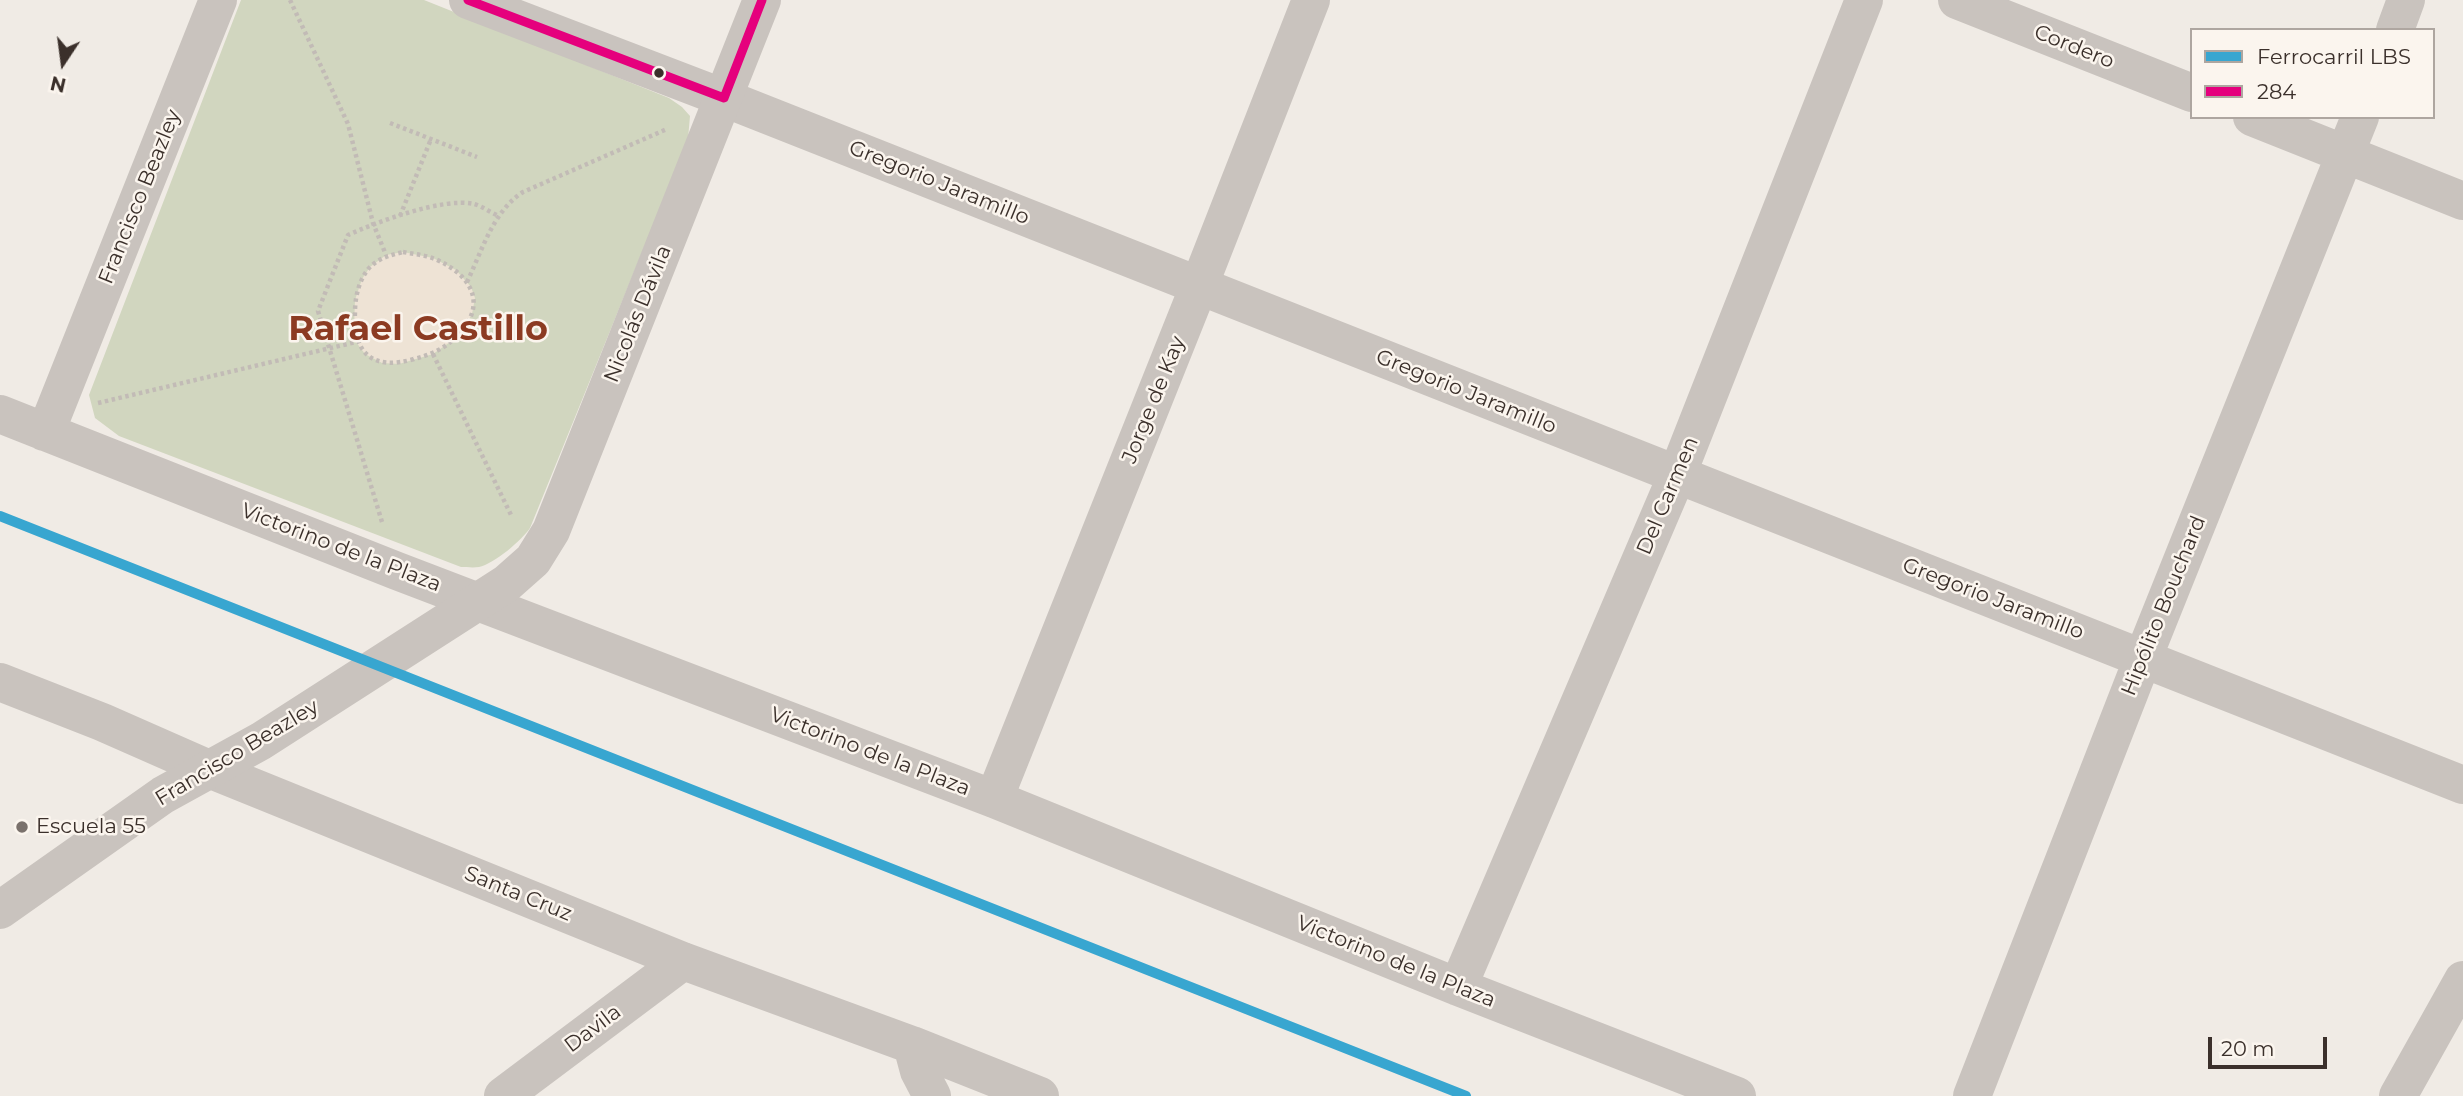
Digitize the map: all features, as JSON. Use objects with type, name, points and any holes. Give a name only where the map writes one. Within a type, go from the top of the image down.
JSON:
[{"type":"street","name":"Francisco Beazley","points":[[49,423],[218,0]]},
{"type":"street","name":"Gregorio Jaramillo","points":[[468,0],[2463,785]]},
{"type":"street","name":"Nicolás Dávila","points":[[477,601],[507,583],[533,559],[551,531],[762,0]]},
{"type":"street","name":"Jorge de Kay","points":[[994,799],[1311,0]]},
{"type":"street","name":"Del Carmen","points":[[1458,988],[1678,475],[1864,0]]},
{"type":"street","name":"Cordero","points":[[1956,0],[2190,92]]},
{"type":"street","points":[[2396,28],[2406,0]]},
{"type":"street","points":[[2257,119],[2463,201]]},
{"type":"street","name":"Hipólito Bouchard","points":[[1972,1096],[2143,658],[2360,119]]},
{"type":"street","name":"Victorino de la Plaza","points":[[0,414],[49,423],[397,571],[994,799],[1458,988],[1737,1096]]},
{"type":"street","name":"Francisco Beazley","points":[[0,910],[163,794],[211,770],[339,692],[477,601]]},
{"type":"street","name":"Santa Cruz","points":[[0,682],[683,961],[912,1045],[1040,1096]]},
{"type":"street","name":"Davila","points":[[503,1096],[683,961]]},
{"type":"street","points":[[2398,1096],[2463,980]]},
{"type":"street","points":[[912,1045],[919,1070],[932,1096]]},
{"type":"path","points":[[290,0],[348,124],[373,223],[386,256]]},
{"type":"path","points":[[467,282],[499,216],[510,200],[722,102]]},
{"type":"path","points":[[390,123],[477,157]]},
{"type":"path","points":[[400,216],[431,139]]},
{"type":"path","points":[[397,571],[318,311],[348,235],[373,223],[447,203],[475,204],[499,216]]},
{"type":"path","points":[[403,252],[433,258],[456,270],[467,282],[475,298],[472,314],[464,329],[433,354],[399,364],[382,363],[365,355],[356,342],[355,300],[362,279],[370,267],[386,256],[403,252]]},
{"type":"path","points":[[49,423],[356,342]]},
{"type":"path","points":[[433,354],[533,559]]},
{"type":"green space","points":[[241,0],[424,0],[669,98],[690,116],[688,139],[530,528],[507,551],[485,565],[461,567],[119,436],[95,418],[89,395]]},
{"type":"shaded area","points":[[403,252],[433,258],[456,270],[471,287],[475,298],[472,314],[464,329],[433,354],[399,364],[382,363],[365,354],[356,342],[355,300],[362,279],[370,267],[386,255]]},
{"type":"rail line","name":"LBS","points":[[0,516],[1466,1096]]},
{"type":"transit line","name":"284","points":[[468,0],[724,98]]},
{"type":"transit line","name":"284","points":[[724,98],[762,0]]},
{"type":"place","name":"Escuela 55","points":[[22,827]]},
{"type":"district","name":"Rafael Castillo","points":[[418,330]]}]
